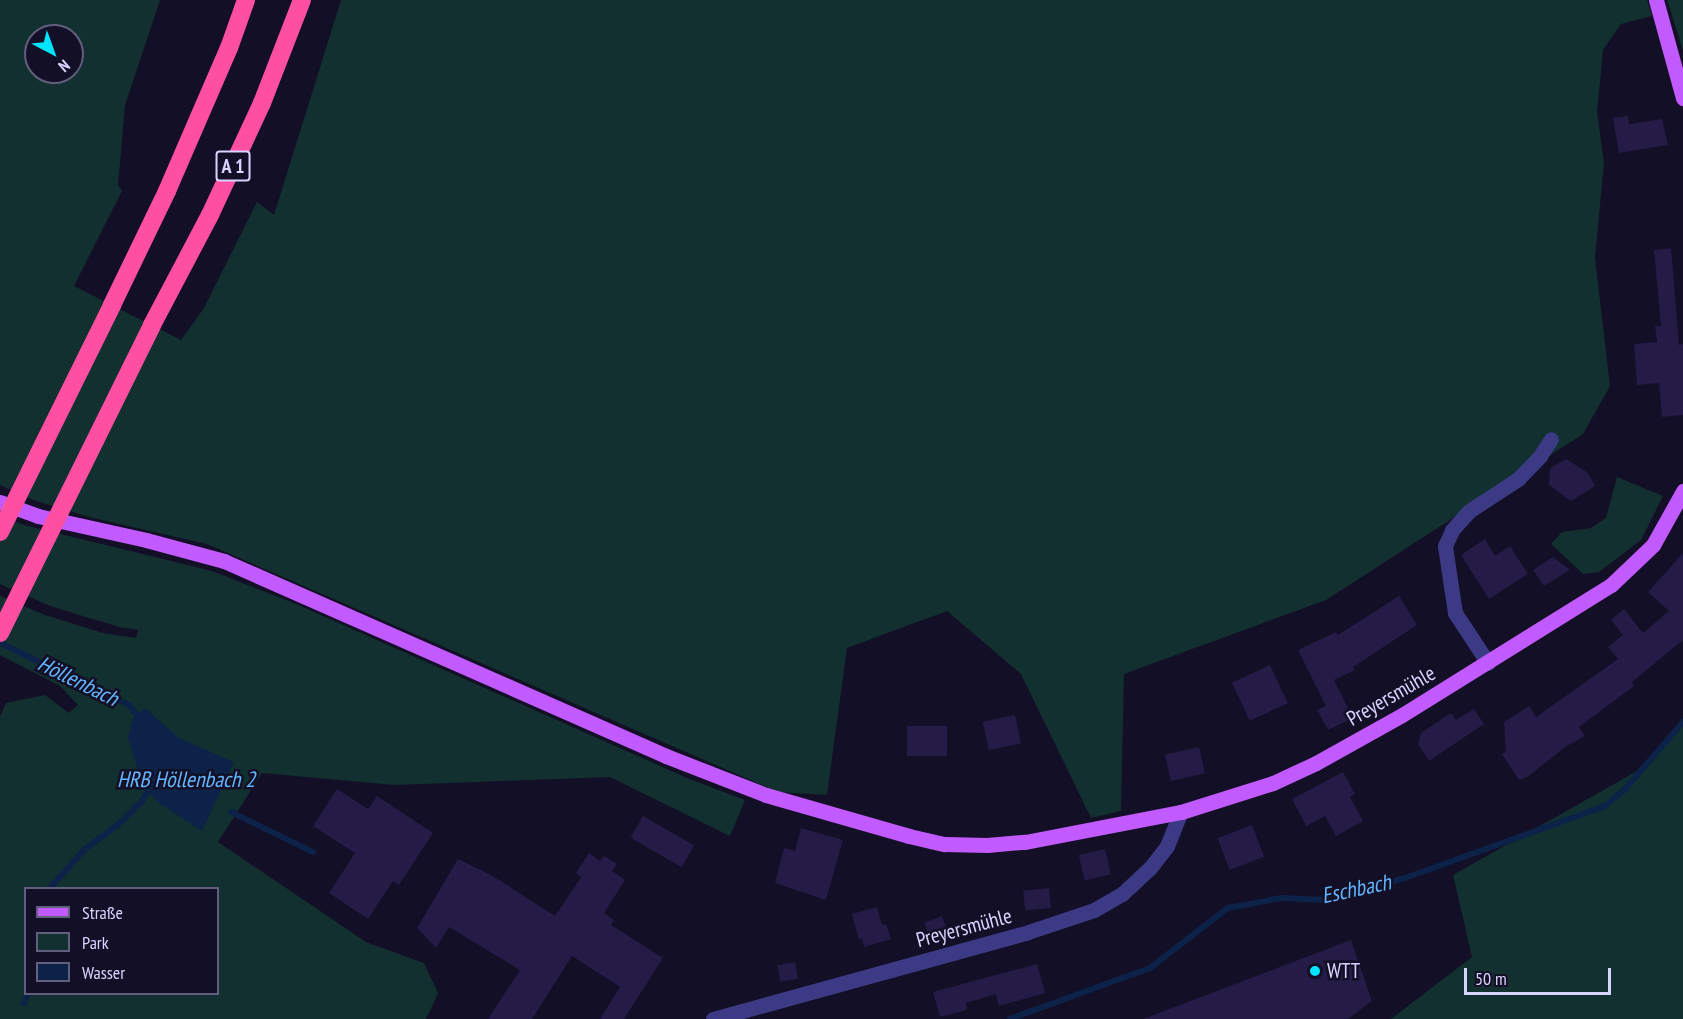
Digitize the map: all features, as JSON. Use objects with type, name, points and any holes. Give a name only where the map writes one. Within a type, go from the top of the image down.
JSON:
[{"type":"highway","name":"A 1","points":[[0,532],[167,191],[229,48],[246,0]]},
{"type":"highway","name":"A 1","points":[[0,633],[152,325],[210,215],[262,103],[302,0]]},
{"type":"main road","points":[[1656,0],[1683,98]]},
{"type":"main road","name":"Preyersmühle","points":[[0,502],[38,516],[146,540],[224,561],[725,780],[811,810],[945,844],[987,845],[1025,842],[1181,812],[1254,790],[1316,763],[1488,663],[1590,600],[1627,572],[1660,536],[1683,491]]},
{"type":"street","points":[[1488,663],[1455,613],[1445,546],[1452,530],[1469,511],[1518,479],[1540,456],[1551,439]]},
{"type":"street","name":"Preyersmühle","points":[[713,1019],[1028,932],[1094,910],[1122,894],[1150,868],[1167,846],[1181,812]]},
{"type":"green space","points":[[0,0],[160,0],[125,105],[118,185],[122,191],[74,286],[181,340],[204,308],[257,202],[274,215],[341,0],[1647,0],[1652,16],[1621,24],[1603,50],[1597,112],[1604,163],[1595,258],[1610,386],[1583,434],[1326,600],[1124,674],[1121,811],[1091,818],[1021,674],[947,611],[847,648],[827,795],[778,792],[207,544],[93,518],[36,501],[0,485]]},
{"type":"green space","points":[[1667,0],[1683,0],[1683,51],[1671,12]]},
{"type":"green space","points":[[1617,477],[1663,496],[1641,540],[1599,572],[1583,574],[1551,544],[1562,532],[1591,528],[1606,518]]},
{"type":"green space","points":[[0,515],[24,525],[212,571],[296,604],[687,778],[745,800],[730,836],[610,777],[394,785],[262,773],[218,842],[366,942],[424,963],[438,993],[426,1019],[0,1019],[0,716],[6,703],[45,695],[69,713],[78,705],[60,686],[0,655],[0,596],[45,615],[103,633],[136,638],[138,630],[119,627],[50,606],[0,584]]},
{"type":"green space","points":[[1683,725],[1683,1019],[1391,1019],[1472,957],[1453,875],[1646,766]]},
{"type":"water","name":"HRB Höllenbach 2","points":[[145,708],[179,738],[234,762],[202,831],[159,803],[142,784],[128,737],[133,718]]},
{"type":"building","points":[[1628,116],[1629,124],[1662,119],[1668,145],[1619,153],[1613,118]]},
{"type":"building","points":[[1671,248],[1679,345],[1683,344],[1683,415],[1662,417],[1659,383],[1637,385],[1634,344],[1657,342],[1655,326],[1661,326],[1654,250]]},
{"type":"building","points":[[1566,459],[1587,472],[1595,486],[1571,501],[1549,485],[1550,468]]},
{"type":"building","points":[[1485,539],[1495,556],[1510,546],[1528,574],[1489,599],[1461,555]]},
{"type":"building","points":[[1683,553],[1683,640],[1632,682],[1634,686],[1579,727],[1585,736],[1565,747],[1529,776],[1519,780],[1502,754],[1506,751],[1504,722],[1529,706],[1536,717],[1618,659],[1608,647],[1623,635],[1611,620],[1624,609],[1643,633],[1669,611],[1648,592]]},
{"type":"building","points":[[1553,557],[1570,570],[1544,586],[1533,570]]},
{"type":"building","points":[[1399,596],[1417,625],[1353,667],[1355,670],[1334,680],[1353,718],[1328,730],[1317,710],[1326,706],[1298,650],[1336,632],[1338,635]]},
{"type":"building","points":[[1270,665],[1288,703],[1250,721],[1232,683]]},
{"type":"building","points":[[1474,709],[1484,724],[1429,761],[1418,744],[1421,733],[1451,713],[1456,720]]},
{"type":"building","points":[[1015,715],[1021,743],[989,750],[983,722]]},
{"type":"building","points":[[907,726],[947,726],[947,756],[907,756]]},
{"type":"building","points":[[1199,747],[1205,773],[1171,781],[1165,755]]},
{"type":"building","points":[[1343,772],[1355,794],[1350,797],[1363,821],[1336,836],[1325,816],[1306,826],[1292,799]]},
{"type":"building","points":[[337,789],[368,809],[377,796],[433,833],[399,885],[393,881],[368,919],[329,893],[355,853],[313,826]]},
{"type":"building","points":[[643,816],[694,846],[682,867],[630,838]]},
{"type":"building","points":[[1252,825],[1264,857],[1230,870],[1217,838]]},
{"type":"building","points":[[801,828],[843,840],[826,900],[775,883],[784,848],[795,851]]},
{"type":"building","points":[[1105,849],[1111,874],[1085,880],[1079,855]]},
{"type":"building","points":[[589,853],[600,861],[604,856],[617,864],[612,871],[625,880],[604,913],[614,920],[611,925],[663,958],[624,1019],[600,1019],[620,987],[572,956],[532,1019],[488,1019],[520,970],[449,927],[436,948],[417,928],[458,859],[493,876],[555,916],[581,877],[576,873]]},
{"type":"building","points":[[1049,888],[1051,908],[1025,911],[1023,891]]},
{"type":"building","points":[[877,907],[882,925],[886,924],[891,939],[864,947],[862,939],[859,940],[852,914]]},
{"type":"building","points":[[942,916],[948,932],[930,939],[924,923]]},
{"type":"building","name":"WTT","points":[[1351,940],[1372,1001],[1348,1019],[1143,1019]]},
{"type":"building","points":[[795,962],[798,979],[780,982],[777,965]]},
{"type":"building","points":[[1037,964],[1045,993],[999,1006],[996,994],[966,1003],[967,1010],[940,1017],[933,992]]},
{"type":"waterway","name":"Höllenbach","points":[[0,643],[129,705],[140,719]]},
{"type":"waterway","name":"Eschbach","points":[[1010,1019],[1150,968],[1228,908],[1281,898],[1325,900],[1405,878],[1605,806],[1625,789],[1683,722]]},
{"type":"waterway","points":[[51,887],[84,850],[119,824],[143,800],[151,785]]},
{"type":"waterway","name":"Höllenbach","points":[[231,812],[313,852]]},
{"type":"waterway","points":[[24,1003],[28,995]]},
{"type":"place","name":"WTT","points":[[1315,971]]}]
